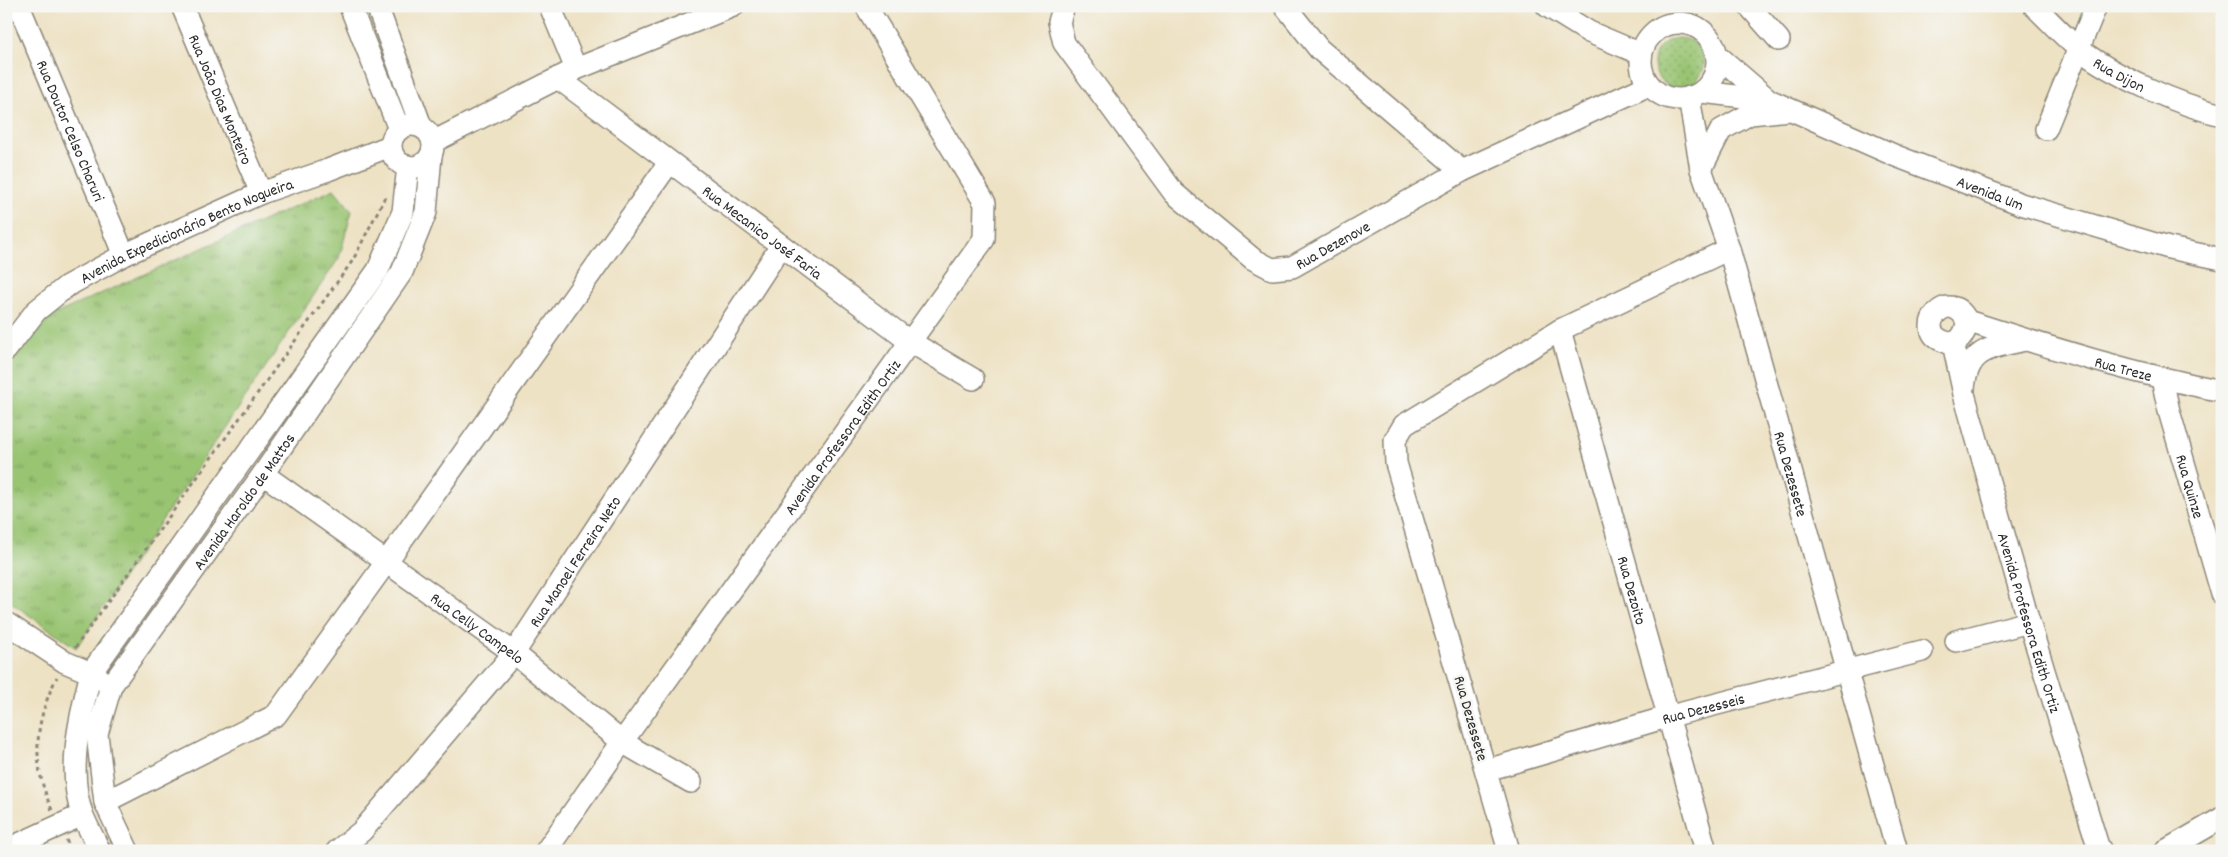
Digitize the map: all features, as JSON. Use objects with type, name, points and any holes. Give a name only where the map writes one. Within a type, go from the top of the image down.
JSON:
[{"type":"street","name":"Rua Doutor Celso Charuri","points":[[19,6],[124,256]]},
{"type":"street","name":"Rua João Dias Monteiro","points":[[182,6],[261,193]]},
{"type":"street","points":[[350,6],[395,137],[395,159],[408,166],[421,164],[428,141],[567,74],[732,6]]},
{"type":"street","name":"Avenida Haroldo de Mattos","points":[[128,851],[105,802],[97,734],[111,686],[263,474],[402,272],[426,212],[428,141],[377,6]]},
{"type":"street","points":[[550,6],[567,74]]},
{"type":"street","name":"Avenida Professora Edith Ortiz","points":[[546,851],[622,742],[984,239],[985,203],[866,6]]},
{"type":"street","name":"Rua Dezenove","points":[[1064,6],[1059,22],[1064,43],[1174,193],[1253,259],[1272,269],[1292,267],[1462,171],[1649,85]]},
{"type":"street","points":[[1285,6],[1319,49],[1462,171]]},
{"type":"street","points":[[1547,6],[1589,32],[1641,54]]},
{"type":"street","points":[[1749,6],[1779,40]]},
{"type":"street","name":"Rua Dijon","points":[[2034,6],[2079,49],[2150,89],[2196,109],[2222,115]]},
{"type":"street","points":[[2046,129],[2096,6]]},
{"type":"street","points":[[1672,23],[1687,23],[1701,29],[1712,40],[1717,55],[1716,70],[1711,82],[1696,95],[1674,99],[1660,94],[1649,85],[1642,70],[1641,54],[1647,40],[1658,29],[1672,23]]},
{"type":"street","name":"Avenida Um","points":[[1717,55],[1768,100],[1896,156],[2021,204],[2169,248],[2222,258]]},
{"type":"street","name":"Rua Mecanico José Faria","points":[[567,74],[669,163],[909,341],[972,379]]},
{"type":"street","name":"Avenida Um","points":[[1696,95],[1768,100]]},
{"type":"street","name":"Rua Dezessete","points":[[1696,95],[1701,169],[1729,249],[1897,851]]},
{"type":"street","points":[[1701,169],[1722,130],[1750,114],[1790,110]]},
{"type":"street","points":[[395,137],[407,125],[428,141]]},
{"type":"street","name":"Avenida Expedicionário Bento Nogueira","points":[[6,350],[36,311],[67,286],[124,256],[261,193],[328,170],[395,137]]},
{"type":"street","points":[[105,802],[276,716],[669,163]]},
{"type":"street","name":"Avenida Haroldo de Mattos","points":[[100,851],[82,815],[77,787],[75,754],[79,721],[90,673],[378,270],[403,212],[408,166]]},
{"type":"street","name":"Rua Manoel Ferreira Neto","points":[[337,851],[362,830],[514,652],[781,246]]},
{"type":"street","points":[[1560,330],[1729,249]]},
{"type":"street","name":"Rua Treze","points":[[1953,343],[1944,342],[1932,332],[1931,323],[1934,315],[1940,309],[1956,308],[1967,321],[2026,340],[2162,379],[2222,390]]},
{"type":"street","points":[[1953,343],[1961,339],[1966,330],[1967,321]]},
{"type":"street","name":"Rua Dezessete","points":[[1509,851],[1487,770],[1396,463],[1395,440],[1404,425],[1560,330]]},
{"type":"street","name":"Rua Dezoito","points":[[1560,330],[1706,851]]},
{"type":"street","name":"Rua Treze","points":[[1964,394],[1966,372],[1975,357],[1990,348],[2026,340]]},
{"type":"street","name":"Avenida Professora Edith Ortiz","points":[[1953,343],[1964,394],[2029,622],[2101,851]]},
{"type":"street","name":"Rua Quinze","points":[[2162,379],[2169,411],[2222,594]]},
{"type":"street","name":"Rua Celly Campelo","points":[[263,474],[514,652],[622,742],[691,782]]},
{"type":"street","points":[[1956,641],[2029,622]]},
{"type":"street","points":[[6,623],[65,662],[90,673],[111,686]]},
{"type":"street","name":"Rua Dezesseis","points":[[1487,770],[1667,717],[1922,651]]},
{"type":"street","points":[[6,850],[82,815]]},
{"type":"street","points":[[2165,851],[2222,818]]},
{"type":"path","points":[[59,826],[43,790],[38,760],[37,734],[46,699],[65,662],[353,260],[388,190]]},
{"type":"green space","points":[[1679,38],[1688,40],[1699,49],[1704,63],[1702,72],[1693,83],[1679,88],[1670,86],[1659,77],[1654,63],[1656,54],[1665,43]]},
{"type":"green space","points":[[334,189],[352,211],[339,258],[76,648],[6,599],[6,371],[42,320]]}]
